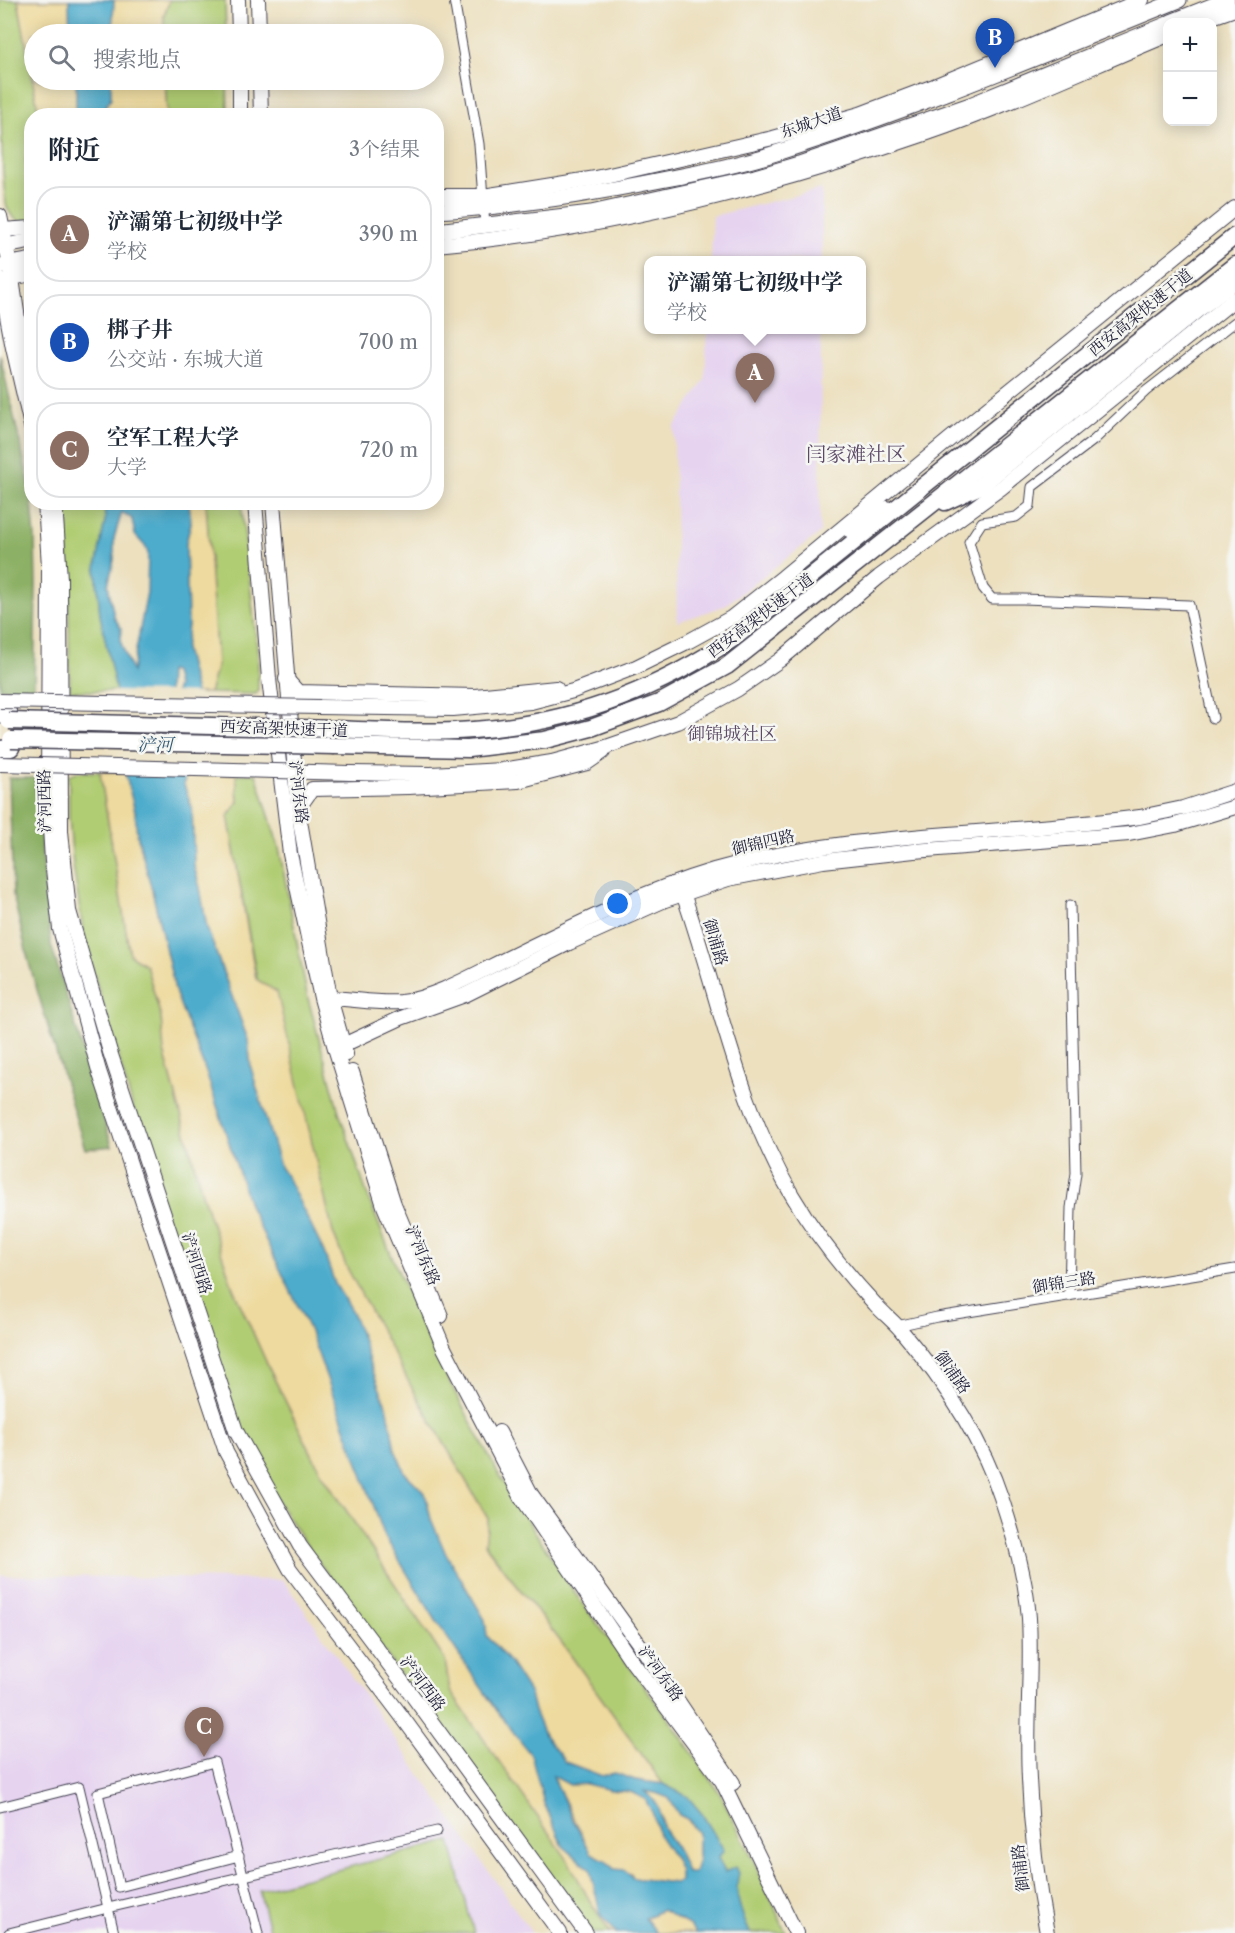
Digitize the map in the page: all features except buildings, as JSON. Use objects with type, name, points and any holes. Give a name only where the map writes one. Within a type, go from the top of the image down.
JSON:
[{"type":"highway","points":[[983,440],[999,415],[1235,224]]},
{"type":"highway","name":"西安高架快速干道","points":[[5,744],[83,740],[335,738],[499,728],[534,723],[570,714],[630,695],[697,663],[734,638],[1235,236]]},
{"type":"highway","name":"西安高架快速干道","points":[[4,715],[468,749],[545,740],[591,728],[659,703],[727,666],[1235,265]]},
{"type":"highway","points":[[920,513],[980,486],[1235,281]]},
{"type":"main road","points":[[238,0],[239,24]]},
{"type":"main road","points":[[258,0],[259,24]]},
{"type":"main road","points":[[444,197],[483,202],[773,138],[860,114],[1142,0]]},
{"type":"main road","name":"东城大道","points":[[444,209],[483,202],[601,192],[774,154],[924,103],[1179,0]]},
{"type":"main road","points":[[1182,18],[1227,0]]},
{"type":"main road","points":[[1209,18],[1235,9]]},
{"type":"main road","points":[[444,230],[591,213],[639,204],[788,168],[958,109],[1163,25]]},
{"type":"main road","points":[[444,244],[565,229],[726,194],[815,171],[930,133],[1163,37]]},
{"type":"main road","points":[[240,90],[240,108]]},
{"type":"main road","points":[[260,90],[261,108]]},
{"type":"main road","points":[[4,715],[320,707],[453,709],[531,702],[573,691],[636,667],[731,618],[1235,208]]},
{"type":"main road","points":[[24,227],[1,223],[15,358],[24,396]]},
{"type":"main road","points":[[3,246],[24,242]]},
{"type":"main road","points":[[5,272],[24,264]]},
{"type":"main road","points":[[5,272],[24,273]]},
{"type":"main road","points":[[5,272],[24,354]]},
{"type":"main road","points":[[0,764],[431,774],[502,770],[552,762],[614,745],[678,723],[738,690],[780,660],[879,578],[1001,488],[1235,299]]},
{"type":"main road","points":[[819,547],[923,488]]},
{"type":"main road","name":"浐河西路","points":[[46,510],[49,566],[48,793],[52,861],[60,929],[99,1071],[225,1452],[290,1569],[400,1714],[560,1933]]},
{"type":"main road","name":"浐河西路","points":[[56,510],[60,579],[60,819],[69,911],[110,1052],[236,1431],[300,1546],[586,1933]]},
{"type":"main road","name":"浐河东路","points":[[256,510],[268,679],[290,854],[339,1047],[384,1206],[444,1348],[522,1498],[624,1651],[722,1781],[796,1933]]},
{"type":"main road","name":"浐河东路","points":[[274,510],[298,809],[326,998]]},
{"type":"main road","points":[[286,679],[298,692],[475,696],[550,690],[636,667]]},
{"type":"main road","points":[[298,809],[312,789],[408,788],[518,781],[587,763],[614,745]]},
{"type":"main road","name":"御锦四路","points":[[339,1047],[401,1018],[465,995],[681,887],[754,860],[825,846],[1114,820],[1183,808],[1235,791]]},
{"type":"main road","name":"御锦四路","points":[[326,998],[402,1002],[423,996],[450,986],[650,891],[823,861],[926,850],[1129,834],[1175,825],[1235,807]]},
{"type":"main road","name":"御浦路","points":[[681,887],[737,1068],[779,1172],[811,1226],[831,1253],[876,1306],[897,1326],[943,1383],[974,1436],[1002,1498],[1019,1559],[1026,1595],[1030,1635],[1028,1734],[1031,1823],[1047,1933]]},
{"type":"main road","name":"浐河东路","points":[[339,1047],[394,1204],[459,1358],[531,1494],[647,1655],[731,1779],[805,1933]]},
{"type":"street","points":[[454,0],[479,144],[485,226]]},
{"type":"street","points":[[1213,718],[1190,605],[992,599],[983,588],[969,542],[982,522],[1016,517],[1030,506],[1032,487],[1094,440],[1146,391],[1235,321]]},
{"type":"street","points":[[1069,1296],[1071,1208],[1076,1173],[1070,905]]},
{"type":"street","name":"御锦三路","points":[[897,1326],[937,1317],[1235,1269]]},
{"type":"street","points":[[239,1856],[119,1887],[98,1793],[214,1762],[239,1856],[258,1933]]},
{"type":"street","points":[[0,1807],[79,1786],[114,1933]]},
{"type":"street","points":[[9,1933],[437,1831]]},
{"type":"shaded area","points":[[822,189],[822,256],[711,256],[713,216]]},
{"type":"shaded area","points":[[707,334],[821,334],[820,533],[724,606],[677,622],[674,427],[705,380]]},
{"type":"shaded area","points":[[0,1575],[283,1580],[532,1933],[0,1933]]},
{"type":"green space","points":[[0,0],[18,0],[24,33],[24,90],[34,90],[38,108],[24,108],[24,223],[13,217],[5,198]]},
{"type":"green space","points":[[170,0],[225,0],[226,24],[164,24],[164,15]]},
{"type":"green space","points":[[166,90],[227,90],[228,108],[167,108]]},
{"type":"green space","points":[[0,355],[24,460],[24,510],[33,510],[36,586],[34,689],[0,688]]},
{"type":"green space","points":[[65,510],[104,510],[105,521],[96,569],[100,615],[116,691],[70,691]]},
{"type":"green space","points":[[206,510],[242,510],[258,657],[258,691],[256,694],[209,693],[217,665]]},
{"type":"green space","points":[[77,772],[100,772],[130,955],[146,965],[161,1017],[164,1051],[202,1193],[233,1288],[269,1368],[321,1472],[445,1660],[450,1691],[568,1859],[610,1933],[589,1933],[305,1543],[254,1466],[171,1237],[85,943],[73,864],[69,817],[69,775]]},
{"type":"green space","points":[[236,774],[256,774],[279,848],[307,995],[339,1112],[369,1200],[434,1353],[498,1473],[542,1543],[581,1602],[671,1722],[719,1792],[752,1857],[786,1933],[750,1933],[740,1911],[736,1883],[718,1858],[723,1850],[702,1814],[687,1796],[663,1784],[561,1642],[485,1544],[488,1519],[413,1390],[346,1266],[333,1233],[305,1118],[257,979],[228,816],[238,802]]},
{"type":"green space","points":[[9,778],[35,778],[51,945],[112,1146],[85,1149],[29,963],[13,895]]},
{"type":"green space","points":[[450,1841],[474,1933],[270,1933],[259,1890]]},
{"type":"sand","points":[[18,0],[69,0],[70,24],[24,24],[24,33]]},
{"type":"sand","points":[[114,0],[170,0],[164,15],[164,24],[113,24]]},
{"type":"sand","points":[[34,90],[76,90],[76,108],[38,108]]},
{"type":"sand","points":[[111,90],[166,90],[167,108],[105,108],[111,98]]},
{"type":"sand","points":[[190,510],[206,510],[217,665],[209,693],[196,693],[185,649],[188,625],[186,543],[191,523]]},
{"type":"sand","points":[[100,772],[125,772],[135,811],[137,834],[176,994],[206,1072],[250,1207],[309,1329],[385,1537],[437,1622],[498,1712],[532,1755],[544,1803],[563,1846],[590,1869],[601,1916],[617,1933],[610,1933],[567,1859],[450,1691],[445,1660],[321,1472],[269,1368],[233,1288],[202,1193],[164,1051],[161,1017],[146,965],[130,955]]},
{"type":"sand","points":[[185,773],[236,774],[238,802],[228,816],[256,979],[277,992],[333,1233],[346,1266],[413,1390],[488,1519],[485,1545],[561,1642],[663,1784],[635,1780],[615,1773],[602,1776],[565,1762],[544,1735],[530,1694],[510,1663],[487,1636],[485,1620],[445,1552],[431,1519],[425,1493],[405,1473],[395,1450],[388,1410],[352,1312],[335,1284],[324,1252],[280,1167],[251,1068],[248,1040],[207,928],[194,866],[192,808],[184,785]]},
{"type":"sand","points":[[552,1775],[570,1785],[587,1784],[631,1792],[645,1799],[653,1814],[658,1834],[676,1861],[680,1871],[680,1881],[675,1883],[633,1878],[631,1874],[614,1869],[605,1860],[591,1853]]},
{"type":"sand","points":[[643,1791],[669,1798],[679,1815],[687,1819],[698,1833],[698,1859],[694,1874],[687,1873],[678,1851],[664,1830],[661,1815]]},
{"type":"sand","points":[[662,1910],[689,1925],[696,1933],[657,1933],[645,1918]]},
{"type":"water","points":[[69,0],[114,0],[113,24],[70,24]]},
{"type":"water","points":[[76,90],[111,90],[111,98],[105,108],[76,108]]},
{"type":"water","name":"浐河","points":[[104,510],[190,510],[191,523],[186,543],[188,625],[185,649],[196,693],[184,785],[192,808],[194,866],[207,928],[248,1040],[251,1068],[280,1167],[324,1252],[335,1284],[352,1312],[388,1410],[395,1450],[405,1473],[425,1493],[431,1519],[445,1552],[485,1620],[487,1636],[510,1663],[530,1694],[544,1735],[565,1762],[602,1776],[615,1773],[635,1780],[663,1784],[687,1796],[702,1814],[724,1850],[718,1858],[725,1872],[736,1867],[739,1873],[738,1896],[750,1933],[696,1933],[689,1925],[662,1910],[645,1918],[657,1933],[617,1933],[601,1916],[590,1869],[563,1846],[544,1803],[531,1755],[498,1712],[437,1622],[385,1537],[309,1329],[250,1207],[206,1072],[176,994],[137,834],[135,811],[125,772],[116,691],[100,615],[96,568],[105,521]],"holes":[[[122,512],[132,519],[135,535],[148,553],[147,592],[132,672],[121,643],[121,628],[114,617],[108,585],[114,560],[114,538]],[[169,671],[174,672],[177,686],[170,712],[167,711]],[[553,1776],[570,1785],[587,1784],[631,1792],[645,1799],[653,1814],[658,1834],[676,1861],[680,1871],[680,1881],[675,1883],[633,1878],[625,1870],[614,1869],[605,1860],[591,1853]],[[644,1791],[669,1798],[679,1815],[688,1819],[698,1833],[698,1859],[694,1873],[687,1873],[678,1851],[663,1828],[657,1804]]]},
{"type":"pier","points":[[113,691],[171,692],[170,700],[173,692],[199,693],[199,720],[188,773],[122,772],[118,756]]},
{"type":"place","name":"梆子井","points":[[995,68]]},
{"type":"place","name":"浐灞第七初级中学","points":[[755,403]]},
{"type":"place","name":"空军工程大学","points":[[204,1757]]},
{"type":"district","name":"闫家滩社区","points":[[856,454]]},
{"type":"district","name":"御锦城社区","points":[[732,734]]}]
